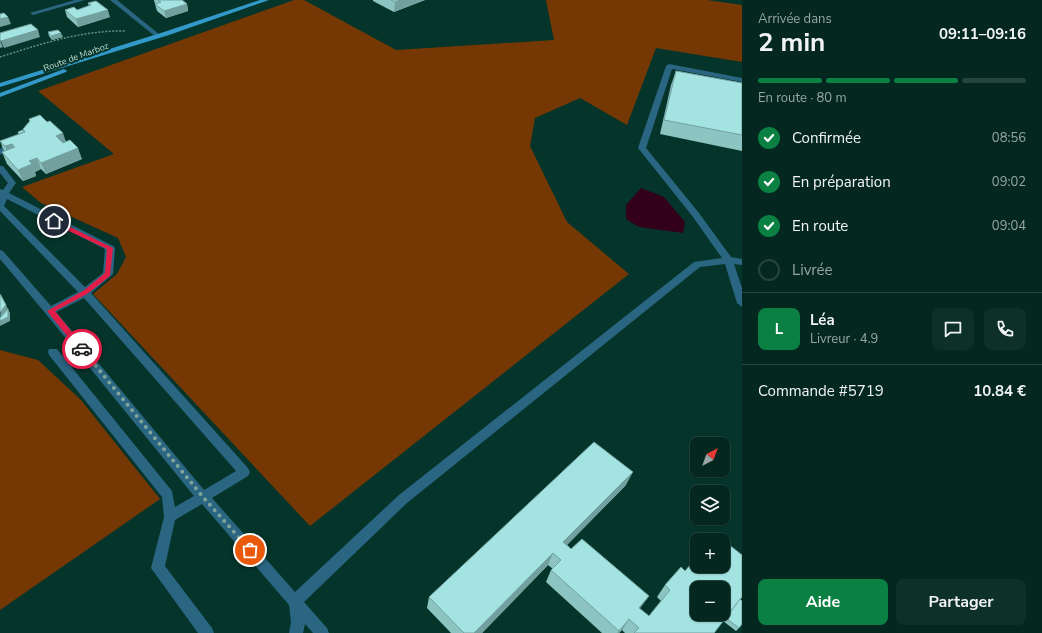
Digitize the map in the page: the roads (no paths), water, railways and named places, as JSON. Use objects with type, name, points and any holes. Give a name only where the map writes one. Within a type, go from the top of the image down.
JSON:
[{"type":"main road","name":"Route de Marboz","points":[[0,85],[266,0]]},
{"type":"main road","name":"Route de Marboz","points":[[0,94],[156,34]]},
{"type":"street","points":[[33,13],[82,0]]},
{"type":"street","points":[[113,0],[156,34]]},
{"type":"street","points":[[742,80],[669,66],[642,148],[696,215],[728,260],[742,303]]},
{"type":"street","points":[[0,153],[7,146],[19,143]]},
{"type":"street","points":[[0,168],[12,183],[2,194],[0,206],[85,293],[244,472],[170,517]]},
{"type":"street","points":[[2,194],[110,248],[108,274],[85,293],[50,311]]},
{"type":"street","points":[[0,253],[50,311],[203,497],[322,633]]},
{"type":"street","points":[[295,602],[403,499],[698,264],[728,260],[742,262]]},
{"type":"street","points":[[53,352],[168,495],[170,517],[158,568],[207,633]]},
{"type":"street","points":[[295,602],[298,622],[296,633]]}]
